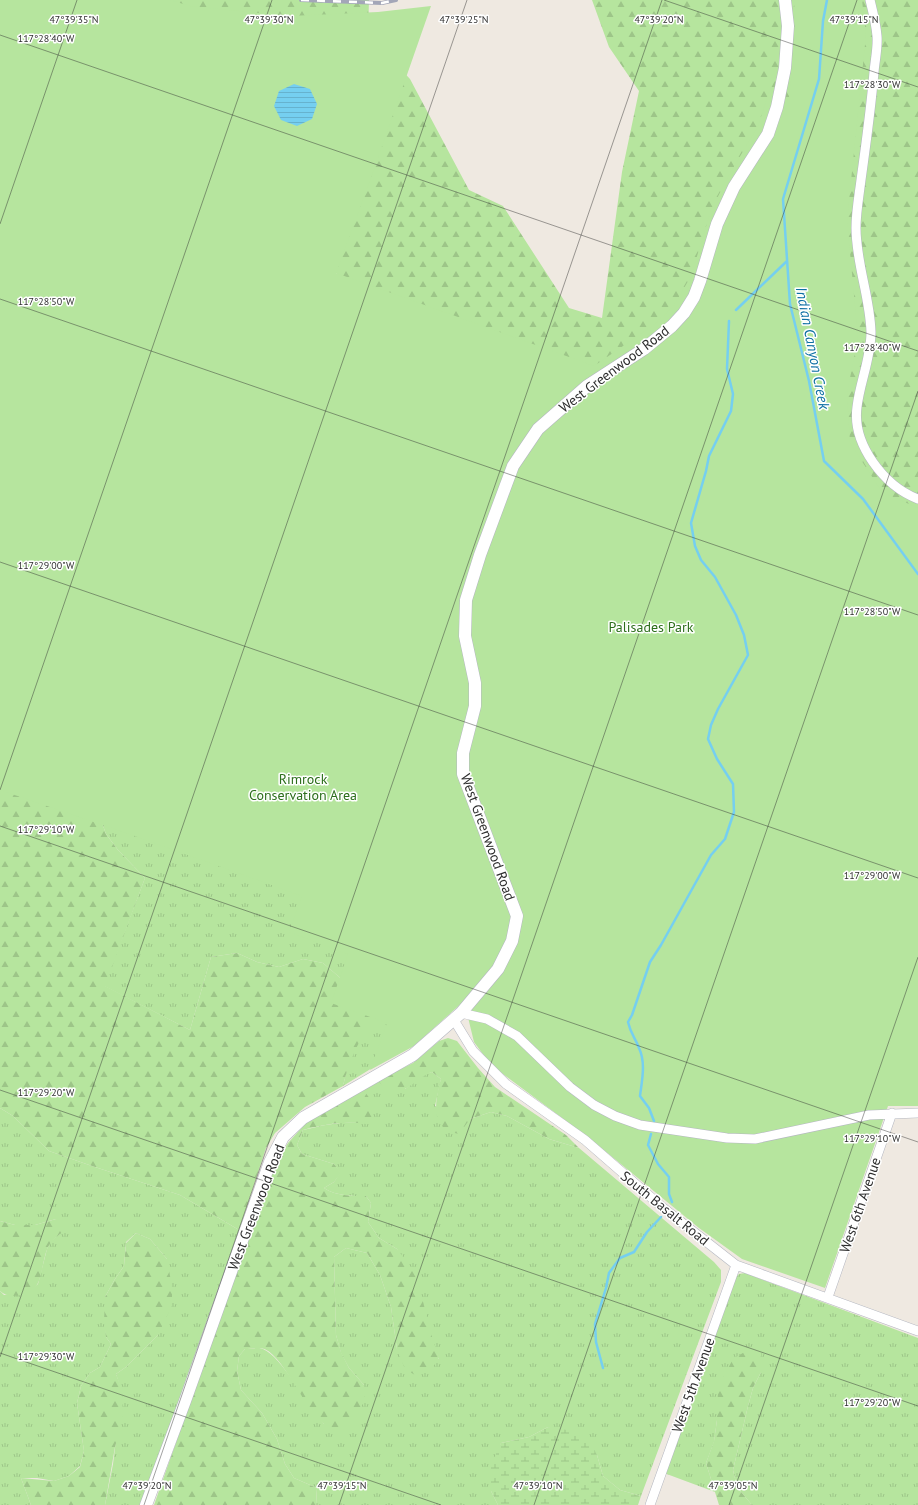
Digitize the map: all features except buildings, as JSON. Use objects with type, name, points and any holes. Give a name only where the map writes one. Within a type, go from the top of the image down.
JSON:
[{"type":"street","name":"West Greenwood Road","points":[[146,1505],[185,1402],[270,1162],[283,1138],[303,1118],[413,1055],[458,1016],[498,969],[512,941],[517,916],[464,774],[463,752],[475,706],[475,683],[465,636],[466,600],[480,555],[513,466],[538,429],[587,386],[644,349],[672,326],[684,313],[694,296],[717,224],[734,187],[768,134],[778,107],[785,68],[788,26],[785,0]]},
{"type":"street","points":[[870,0],[877,37],[872,106],[856,228],[860,263],[870,317],[871,333],[856,418],[861,438],[875,465],[897,488],[918,499]]},
{"type":"street","points":[[458,1016],[487,1019],[517,1036],[570,1087],[594,1105],[615,1116],[640,1125],[727,1138],[755,1139],[869,1115],[918,1112]]},
{"type":"street","name":"South Basalt Road","points":[[458,1016],[473,1051],[506,1084],[584,1140],[662,1207],[736,1265],[828,1297],[918,1331]]},
{"type":"street","name":"West 6th Avenue","points":[[828,1297],[892,1113]]},
{"type":"street","name":"West 5th Avenue","points":[[650,1505],[736,1265]]},
{"type":"green space","points":[[0,0],[369,0],[368,34],[410,79],[469,190],[503,206],[569,308],[602,318],[622,172],[639,91],[609,47],[592,0],[918,0],[918,774],[523,425]]},
{"type":"green space","name":"Palisades Park","points":[[0,0],[170,0],[190,6],[289,16],[378,12],[431,6],[336,273],[594,366],[652,326],[673,307],[691,276],[711,210],[729,175],[758,126],[769,92],[789,98],[794,49],[794,0],[862,0],[866,35],[847,220],[858,338],[847,393],[850,443],[882,492],[918,508],[918,1106],[888,1106],[825,1288],[742,1259],[699,1228],[589,1138],[491,1065],[474,1042],[464,1001],[414,1046],[370,1070],[387,1023],[331,1003],[348,954],[289,932],[302,896],[132,835],[0,790]]},
{"type":"green space","name":"Rimrock Conservation Area","points":[[172,352],[211,418],[227,463],[256,524],[304,615],[337,712],[445,891],[453,919],[457,941],[454,955],[442,987],[444,1003],[449,1011],[411,1044],[343,1086],[348,1065],[366,1028],[391,997],[396,973],[393,902],[372,890],[356,890],[355,899],[361,934],[374,949],[370,984],[362,989],[353,989],[323,963],[303,959],[279,967],[257,962],[237,953],[211,957],[190,1030],[104,986],[145,878],[118,850],[106,834],[95,803],[97,754],[128,712],[159,692],[195,698],[240,731],[253,736],[266,744],[304,783],[324,793],[325,786],[292,759],[275,722],[288,708],[284,694],[264,666],[263,642],[236,583],[198,545],[173,548],[169,577],[177,611],[164,629],[148,632],[122,629],[98,643],[42,637],[5,631],[0,635],[0,443],[11,421],[31,403],[48,369],[82,358],[101,363],[125,362]]},
{"type":"green space","points":[[0,635],[95,803],[106,834],[118,850],[145,878],[105,986],[190,1030],[211,957],[237,953],[257,962],[279,967],[303,959],[323,963],[353,989],[391,997],[361,1038],[351,1060],[343,1086],[305,1107],[275,1133],[266,1148],[239,1230],[180,1195],[49,1151],[13,1116],[0,1108]]},
{"type":"green space","points":[[448,1038],[457,1041],[495,1087],[566,1135],[579,1148],[549,1139],[507,1116],[491,1112],[470,1119],[459,1134],[451,1132],[442,1126],[438,1120],[436,1106],[441,1079],[432,1072],[405,1089],[399,1091],[387,1089],[378,1080],[413,1063],[439,1041]]},
{"type":"green space","points":[[432,1072],[441,1079],[435,1106],[470,1119],[491,1112],[507,1116],[549,1139],[579,1148],[714,1262],[721,1270],[721,1282],[641,1496],[620,1490],[603,1476],[597,1455],[548,1427],[529,1437],[501,1443],[491,1491],[498,1505],[316,1505],[317,1488],[294,1478],[285,1464],[277,1439],[262,1413],[241,1390],[237,1371],[239,1356],[245,1349],[257,1348],[263,1349],[278,1362],[324,1424],[364,1385],[349,1368],[341,1353],[336,1335],[334,1257],[346,1248],[367,1253],[380,1275],[391,1307],[397,1349],[439,1359],[397,1249],[379,1238],[368,1222],[371,1203],[366,1196],[339,1194],[324,1188],[334,1182],[340,1173],[334,1164],[302,1154],[297,1145],[303,1130],[350,1122],[367,1123],[362,1088],[378,1080],[405,1089],[424,1074]]},
{"type":"green space","points":[[362,1088],[373,1103],[373,1118],[367,1124],[335,1124],[303,1130],[297,1145],[302,1154],[334,1164],[341,1173],[334,1182],[324,1188],[339,1194],[366,1196],[371,1203],[368,1222],[379,1238],[397,1249],[416,1274],[432,1337],[439,1358],[430,1371],[415,1375],[405,1369],[397,1349],[391,1307],[380,1275],[367,1253],[346,1248],[334,1257],[336,1335],[341,1352],[349,1368],[364,1385],[365,1398],[357,1417],[348,1427],[335,1428],[324,1424],[309,1407],[277,1359],[269,1352],[261,1348],[245,1349],[239,1356],[237,1371],[241,1390],[262,1413],[277,1439],[285,1464],[294,1478],[317,1488],[316,1505],[154,1505],[273,1167],[288,1143],[306,1123]]},
{"type":"green space","points":[[0,1108],[13,1116],[49,1151],[180,1195],[239,1230],[142,1505],[105,1505],[113,1464],[122,1392],[116,1374],[126,1367],[158,1335],[167,1259],[150,1239],[136,1233],[126,1242],[124,1266],[105,1297],[106,1337],[111,1344],[100,1367],[90,1373],[81,1386],[77,1403],[84,1451],[80,1466],[69,1476],[54,1481],[37,1478],[21,1478],[31,1505],[0,1505],[0,1291],[4,1295],[32,1289],[38,1284],[47,1249],[51,1241],[60,1234],[56,1219],[35,1225],[15,1225],[0,1221]]},
{"type":"green space","points":[[56,1219],[64,1221],[65,1230],[48,1247],[38,1283],[26,1294],[15,1296],[4,1294],[0,1291],[0,1221],[15,1225],[35,1225]]},
{"type":"green space","points":[[136,1233],[150,1239],[167,1259],[172,1287],[172,1305],[158,1335],[126,1367],[116,1374],[123,1392],[122,1421],[115,1447],[105,1505],[31,1505],[21,1478],[54,1481],[69,1476],[80,1467],[84,1451],[77,1403],[81,1386],[90,1373],[100,1367],[111,1344],[106,1337],[104,1322],[105,1297],[124,1266],[126,1243]]},
{"type":"green space","points":[[745,1273],[918,1338],[918,1505],[752,1505],[737,1487],[733,1470],[753,1388],[761,1372],[717,1420],[714,1442],[706,1463],[715,1492],[664,1473],[735,1278],[739,1274]]},
{"type":"green space","points":[[751,1348],[761,1353],[761,1372],[753,1388],[733,1470],[737,1487],[752,1505],[719,1505],[706,1463],[714,1441],[717,1420],[718,1387],[733,1359]]},
{"type":"green space","points":[[548,1427],[573,1431],[589,1439],[597,1455],[603,1476],[620,1490],[641,1496],[638,1505],[498,1505],[491,1491],[491,1466],[501,1443],[529,1437]]},
{"type":"water","points":[[294,84],[310,89],[317,104],[312,119],[297,126],[281,120],[274,106],[279,91]]},
{"type":"waterway","name":"Indian Canyon Creek","points":[[827,0],[823,21],[819,79],[783,199],[790,304],[809,381],[824,461],[863,499],[918,574]]},
{"type":"waterway","points":[[736,310],[787,261]]},
{"type":"waterway","points":[[654,1121],[649,1108],[640,1096],[643,1072],[642,1060],[639,1048],[630,1030],[628,1022],[632,1015],[650,962],[711,855],[725,839],[734,812],[733,784],[717,759],[708,739],[711,725],[718,709],[748,655],[744,635],[736,615],[715,577],[701,560],[695,546],[691,523],[709,456],[731,411],[733,394],[727,369],[729,321]]},
{"type":"waterway","points":[[651,1134],[648,1145],[658,1164],[669,1177],[669,1194],[672,1202]]},
{"type":"waterway","points":[[603,1368],[596,1342],[595,1324],[609,1273],[620,1258],[634,1252],[647,1232],[661,1217]]},
{"type":"railway","points":[[301,0],[382,3],[396,0]]}]
